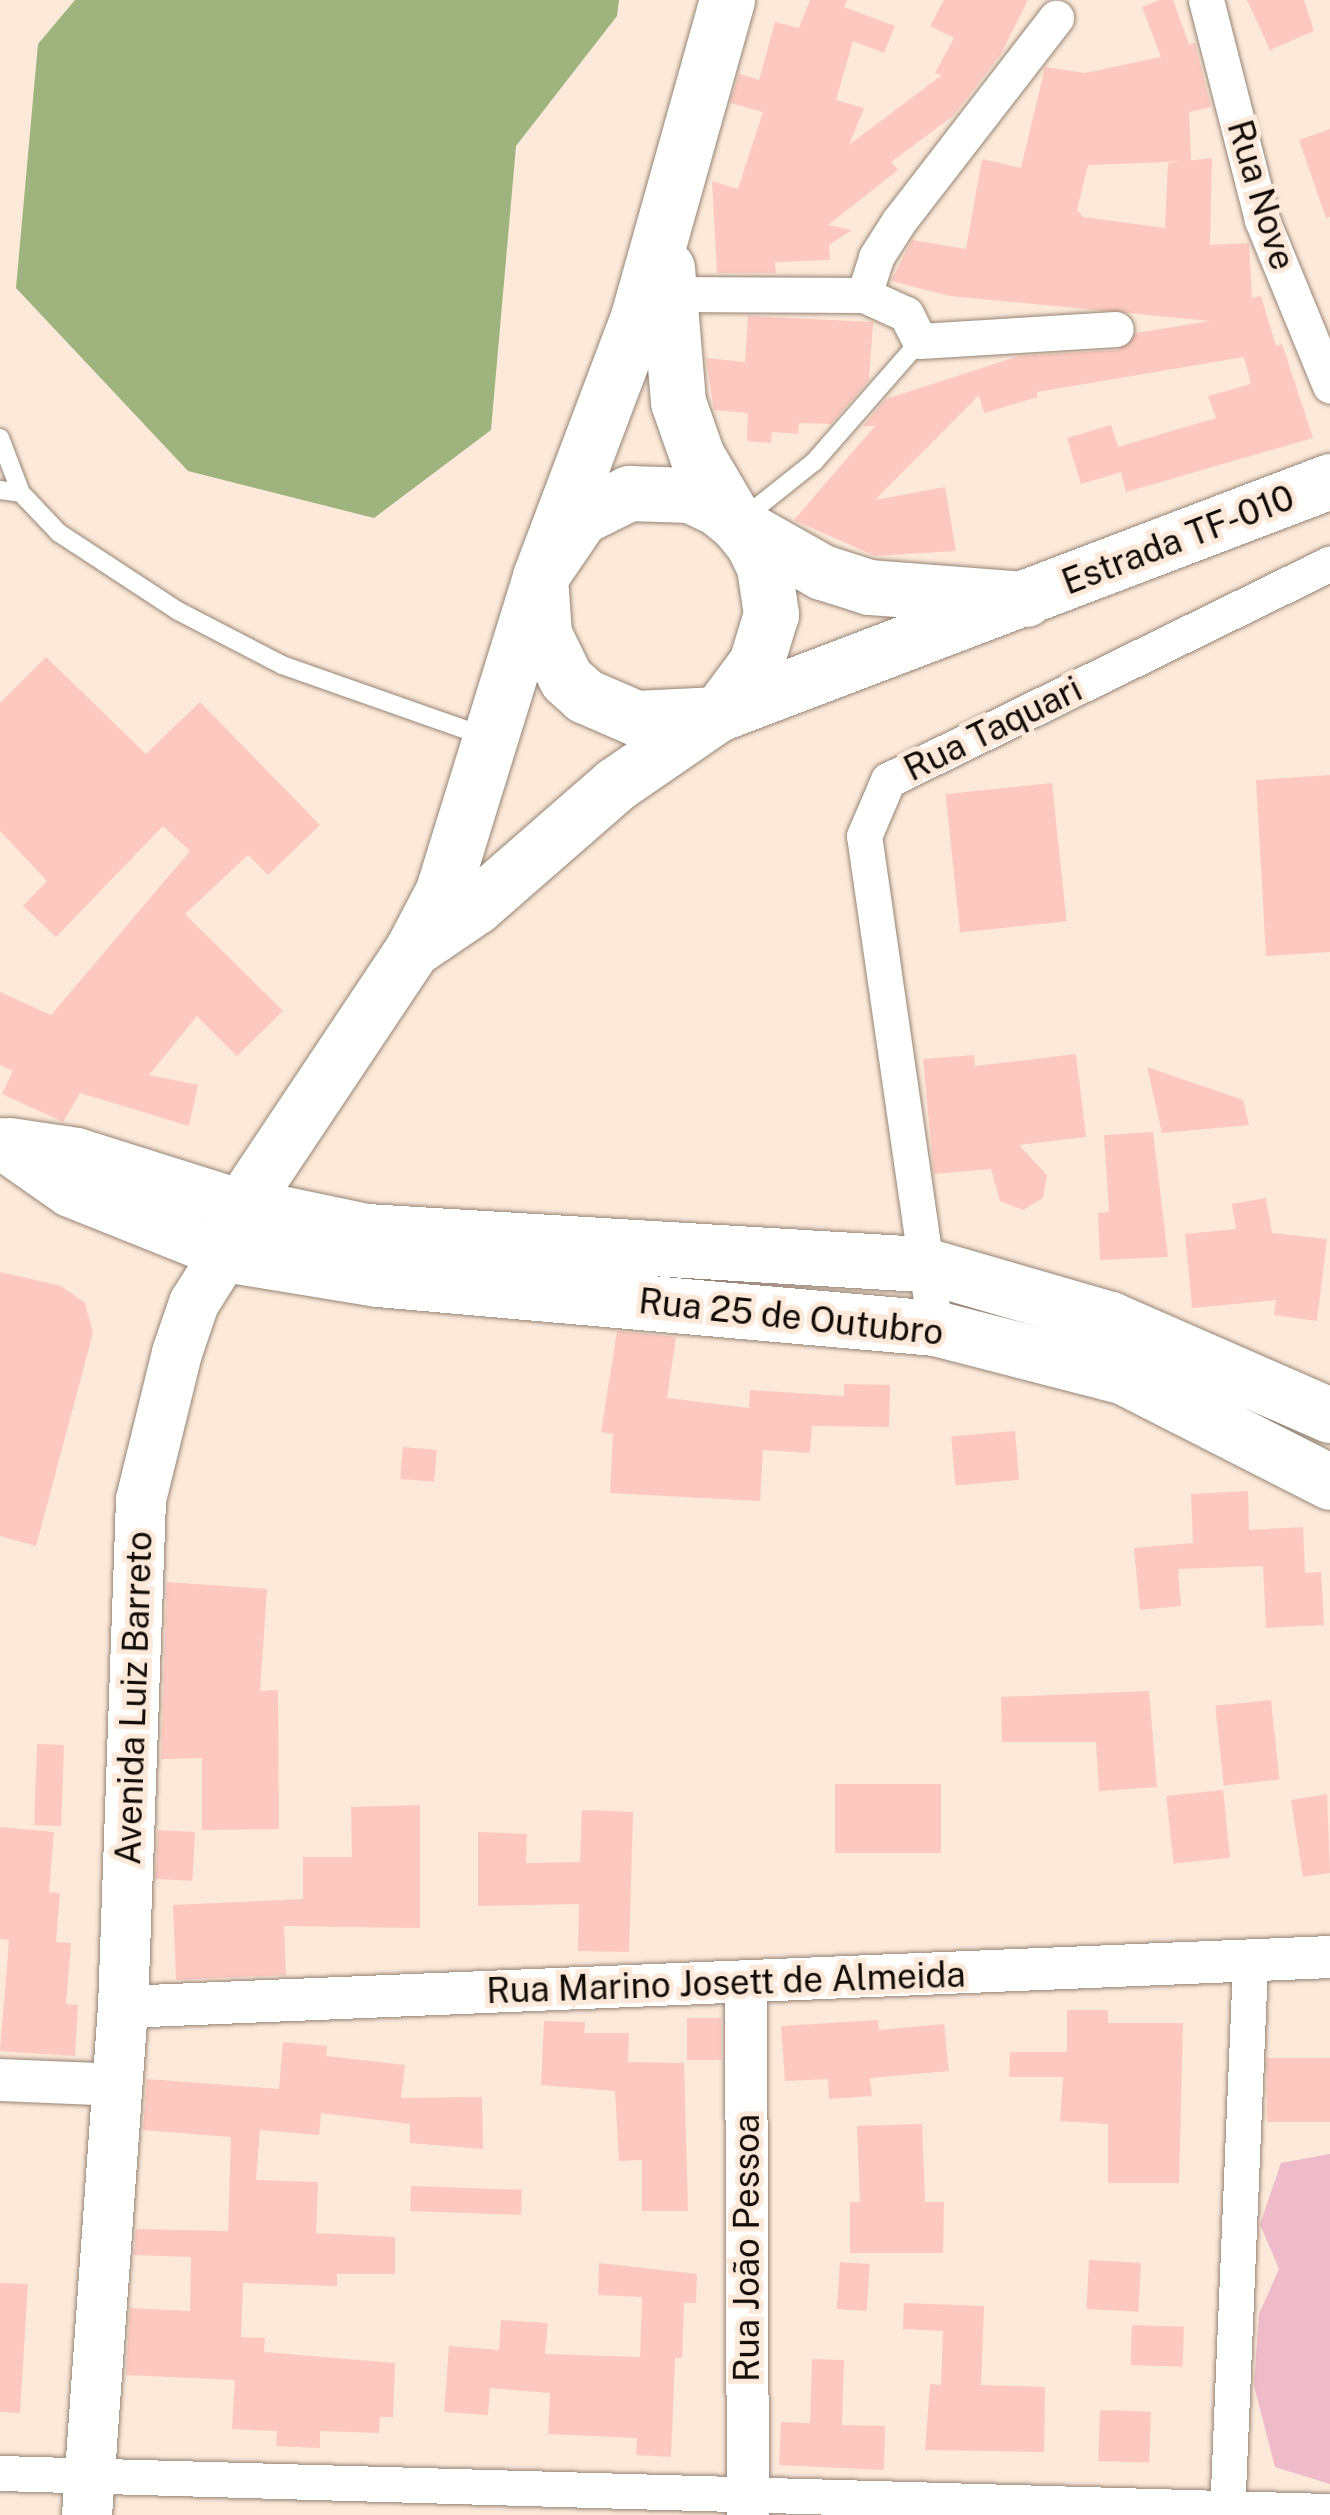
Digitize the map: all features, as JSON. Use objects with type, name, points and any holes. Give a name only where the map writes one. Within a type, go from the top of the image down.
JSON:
[{"type":"main road","points":[[412,950],[442,890],[540,577],[665,230],[727,0]]},
{"type":"main road","points":[[412,950],[475,907],[616,784],[718,714],[756,662],[770,614],[764,566],[698,456],[678,402],[665,230]]},
{"type":"main road","name":"Estrada TF-010","points":[[718,714],[1330,480]]},
{"type":"main road","points":[[718,714],[636,718],[585,696],[566,679],[544,634],[540,577],[581,517],[629,493],[690,496],[822,572],[868,588],[1026,599]]},
{"type":"main road","name":"Avenida Luiz Barreto","points":[[89,2493],[123,2008],[141,1500],[182,1336],[233,1230],[412,950]]},
{"type":"main road","points":[[0,1142],[77,1153],[233,1230]]},
{"type":"main road","name":"Rua 25 de Outubro","points":[[233,1230],[366,1231],[921,1264],[1110,1319],[1330,1415]]},
{"type":"main road","name":"Rua 25 de Outubro","points":[[233,1230],[378,1280],[935,1328],[1124,1377],[1325,1468]]},
{"type":"street","name":"Rua Nove","points":[[1206,0],[1262,220],[1330,386]]},
{"type":"street","points":[[864,296],[876,257],[899,220],[1056,18]]},
{"type":"street","points":[[668,294],[864,296],[906,314],[920,341],[1116,329]]},
{"type":"street","name":"Rua Taquari","points":[[935,1328],[921,1264],[864,836],[888,780],[1330,563]]},
{"type":"street","name":"Rua Marino Josett de Almeida","points":[[123,2008],[1330,1957]]},
{"type":"street","points":[[1227,2511],[1250,1963]]},
{"type":"street","name":"Rua João Pessoa","points":[[746,1981],[748,2505]]},
{"type":"street","points":[[0,2080],[118,2084]]},
{"type":"street","points":[[0,2473],[89,2493],[1330,2510]]},
{"type":"lane","points":[[737,524],[814,462],[920,341]]},
{"type":"lane","points":[[0,438],[21,493],[59,532],[178,612],[282,664],[492,739]]},
{"type":"lane","points":[[0,490],[21,493]]},
{"type":"shaded area","points":[[75,0],[619,0],[617,16],[516,146],[491,430],[374,518],[188,471],[16,288],[38,44]]},
{"type":"shaded area","points":[[1330,2154],[1330,2484],[1275,2467],[1254,2386],[1259,2314],[1279,2269],[1260,2224],[1281,2163]]},
{"type":"building","points":[[810,0],[847,0],[844,7],[895,26],[884,53],[853,41],[836,100],[864,108],[849,145],[942,75],[935,73],[954,38],[930,26],[944,0],[1028,0],[1001,54],[953,116],[891,162],[898,170],[828,225],[852,230],[829,245],[830,260],[775,262],[776,273],[717,273],[712,181],[738,189],[763,112],[730,103],[739,74],[759,80],[775,22],[799,28]]},
{"type":"building","points":[[1173,0],[1189,44],[1195,43],[1211,107],[1189,112],[1191,160],[1212,158],[1210,245],[1249,243],[1252,298],[1261,296],[1276,346],[1282,344],[1313,438],[1126,492],[1121,472],[1081,484],[1067,438],[1111,425],[1118,447],[1216,418],[1208,396],[1251,384],[1244,357],[1037,392],[1038,397],[984,413],[979,395],[875,500],[945,487],[956,551],[875,556],[794,520],[875,426],[863,426],[886,399],[1019,356],[1118,350],[1136,333],[1210,321],[950,296],[891,281],[912,240],[966,249],[982,159],[1021,168],[1045,67],[1085,73],[1161,57],[1142,7]],"holes":[[[1183,161],[1168,163],[1165,228],[1083,217],[1077,210],[1088,165]]]},
{"type":"building","points":[[1247,0],[1304,0],[1314,31],[1270,50]]},
{"type":"building","points":[[1330,129],[1330,217],[1326,218],[1299,140]]},
{"type":"building","points":[[748,316],[873,322],[869,380],[831,424],[799,423],[798,434],[772,432],[771,443],[747,441],[748,413],[714,410],[706,358],[745,362]]},
{"type":"building","points":[[46,657],[146,754],[200,702],[320,825],[268,875],[248,855],[185,914],[283,1011],[237,1056],[197,1016],[149,1075],[198,1085],[189,1126],[80,1093],[63,1122],[2,1094],[13,1071],[0,1065],[0,992],[51,1015],[190,851],[163,826],[56,937],[23,906],[47,881],[0,831],[0,703]]},
{"type":"building","points":[[1330,775],[1330,952],[1266,956],[1256,780]]},
{"type":"building","points":[[1052,783],[1067,921],[960,932],[946,794]]},
{"type":"building","points":[[1076,1054],[1086,1137],[1019,1145],[1047,1175],[1043,1198],[1023,1210],[1000,1201],[991,1169],[934,1174],[923,1059],[974,1055],[975,1066]]},
{"type":"building","points":[[1147,1067],[1243,1100],[1249,1125],[1162,1133]]},
{"type":"building","points":[[1153,1132],[1168,1257],[1100,1260],[1098,1213],[1109,1212],[1104,1135]]},
{"type":"building","points":[[1266,1198],[1272,1233],[1327,1239],[1317,1321],[1274,1315],[1276,1300],[1192,1308],[1185,1234],[1236,1229],[1232,1204]]},
{"type":"building","points":[[0,1272],[61,1286],[85,1303],[93,1333],[36,1546],[0,1536]]},
{"type":"building","points":[[617,1331],[676,1337],[667,1398],[749,1408],[750,1390],[844,1396],[844,1384],[890,1385],[889,1427],[812,1426],[810,1453],[763,1450],[760,1501],[610,1493],[613,1434],[601,1432]]},
{"type":"building","points":[[1015,1431],[1019,1480],[956,1485],[951,1437]]},
{"type":"building","points":[[403,1447],[437,1450],[434,1482],[400,1479]]},
{"type":"building","points":[[1248,1491],[1249,1530],[1303,1527],[1305,1573],[1321,1572],[1324,1625],[1266,1628],[1263,1566],[1178,1569],[1181,1606],[1140,1610],[1134,1548],[1193,1543],[1191,1494]]},
{"type":"building","points":[[167,1582],[267,1589],[260,1691],[278,1690],[279,1829],[202,1830],[202,1758],[161,1759]]},
{"type":"building","points":[[1149,1691],[1157,1787],[1099,1791],[1096,1742],[1002,1742],[1001,1697]]},
{"type":"building","points":[[1271,1700],[1279,1780],[1224,1785],[1215,1706]]},
{"type":"building","points":[[37,1744],[64,1745],[61,1826],[34,1825]]},
{"type":"building","points":[[835,1784],[941,1784],[941,1853],[835,1853]]},
{"type":"building","points":[[1223,1790],[1230,1858],[1173,1864],[1166,1796]]},
{"type":"building","points":[[1327,1794],[1330,1873],[1303,1877],[1291,1800]]},
{"type":"building","points":[[420,1805],[420,1928],[284,1926],[286,1975],[176,1980],[173,1905],[303,1899],[303,1857],[352,1857],[351,1807]]},
{"type":"building","points":[[582,1810],[633,1812],[629,1952],[578,1951],[579,1904],[478,1906],[478,1832],[527,1834],[526,1863],[580,1862]]},
{"type":"building","points":[[0,1827],[54,1832],[49,1892],[60,1893],[56,1942],[71,1943],[66,2004],[78,2005],[75,2056],[0,2051],[9,1940],[0,1939]]},
{"type":"building","points":[[158,1830],[195,1832],[192,1881],[155,1879]]},
{"type":"building","points":[[1067,2010],[1108,2010],[1108,2023],[1183,2023],[1179,2183],[1108,2183],[1108,2124],[1060,2121],[1063,2077],[1009,2077],[1010,2052],[1067,2052]]},
{"type":"building","points":[[687,2018],[721,2018],[721,2060],[687,2060]]},
{"type":"building","points":[[878,2020],[879,2030],[944,2024],[949,2071],[870,2078],[872,2096],[829,2099],[828,2079],[785,2081],[781,2026]]},
{"type":"building","points":[[544,2021],[585,2022],[584,2033],[629,2033],[628,2062],[684,2063],[688,2211],[642,2211],[642,2160],[619,2161],[615,2091],[541,2085]]},
{"type":"building","points":[[283,2042],[327,2046],[326,2056],[405,2065],[401,2098],[482,2097],[483,2149],[410,2143],[410,2124],[321,2113],[319,2135],[260,2130],[256,2180],[318,2182],[316,2233],[395,2237],[395,2274],[337,2274],[337,2286],[243,2283],[241,2337],[265,2338],[264,2352],[395,2363],[393,2417],[380,2417],[379,2433],[320,2431],[320,2448],[276,2446],[277,2431],[232,2429],[235,2380],[126,2375],[130,2308],[190,2311],[191,2257],[134,2255],[136,2229],[228,2231],[231,2137],[143,2130],[147,2079],[279,2089]]},
{"type":"building","points":[[1267,2058],[1330,2058],[1330,2122],[1267,2122]]},
{"type":"building","points":[[922,2124],[925,2202],[944,2202],[943,2253],[850,2253],[850,2202],[860,2202],[857,2126]]},
{"type":"building","points":[[411,2186],[522,2190],[521,2215],[410,2211]]},
{"type":"building","points":[[1089,2260],[1141,2263],[1138,2312],[1086,2309]]},
{"type":"building","points":[[840,2262],[870,2264],[867,2311],[837,2309]]},
{"type":"building","points":[[599,2263],[697,2274],[696,2303],[684,2303],[682,2358],[675,2358],[671,2457],[636,2455],[637,2438],[548,2434],[550,2393],[490,2388],[488,2415],[444,2412],[449,2346],[499,2350],[501,2320],[548,2323],[545,2354],[640,2357],[642,2297],[598,2295]]},
{"type":"building","points":[[0,2283],[28,2284],[20,2413],[0,2412]]},
{"type":"building","points":[[904,2303],[984,2306],[981,2385],[1045,2387],[1044,2452],[925,2450],[930,2384],[941,2385],[943,2331],[903,2329]]},
{"type":"building","points":[[1132,2325],[1184,2327],[1183,2367],[1131,2365]]},
{"type":"building","points":[[812,2359],[844,2360],[842,2425],[885,2426],[884,2470],[779,2465],[781,2422],[810,2423]]},
{"type":"building","points":[[1100,2410],[1151,2412],[1149,2463],[1098,2461]]}]
